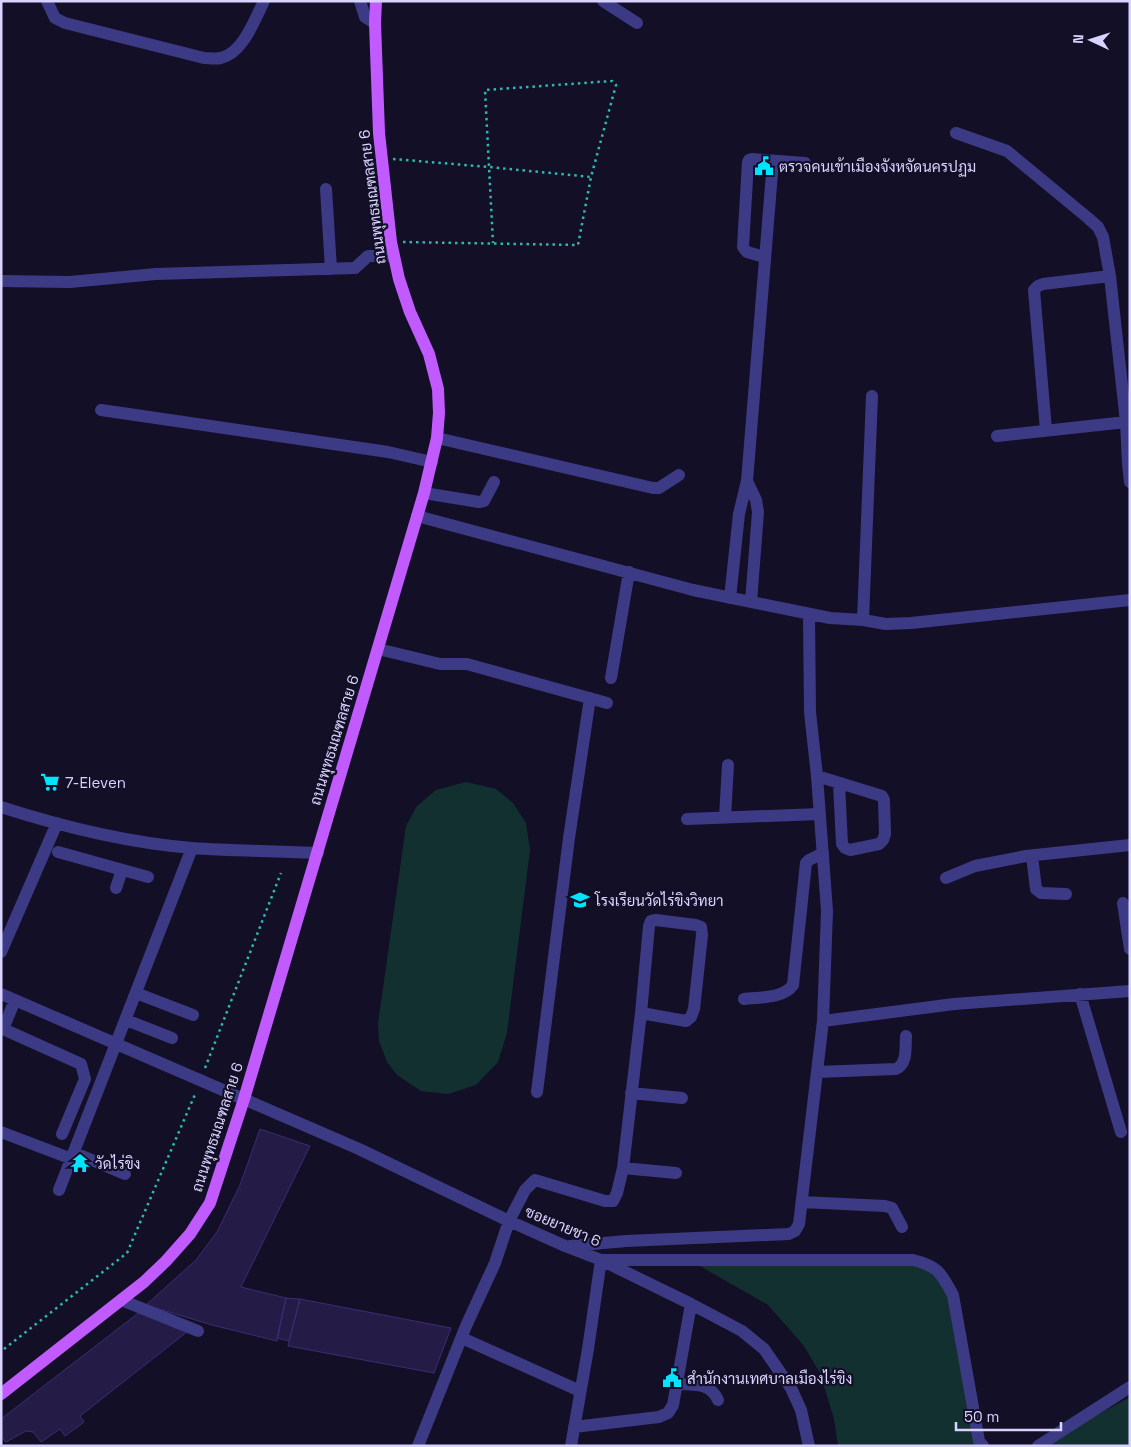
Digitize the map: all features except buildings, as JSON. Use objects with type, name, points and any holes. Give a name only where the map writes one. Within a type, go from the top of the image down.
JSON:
[{"type":"main road","name":"ถนนพุทธมณฑลสาย 6","points":[[1,1394],[121,1300],[166,1261],[190,1234],[210,1204],[244,1099],[424,493],[437,438],[438,389],[429,354],[410,312],[390,242],[382,158],[375,20],[376,1]]},
{"type":"street","points":[[47,1],[55,18],[65,23],[204,58],[221,58],[233,52],[246,37],[264,1]]},
{"type":"street","points":[[360,1],[365,17],[375,20]]},
{"type":"street","points":[[603,1],[637,23]]},
{"type":"street","points":[[956,132],[1006,151],[1093,223],[1103,237],[1110,276],[1126,422],[1130,482]]},
{"type":"street","points":[[764,257],[747,252],[743,247],[748,162],[752,159],[805,163]]},
{"type":"street","points":[[730,598],[738,514],[747,481],[773,160]]},
{"type":"street","points":[[326,189],[331,269]]},
{"type":"street","points":[[1,281],[70,282],[156,274],[355,268],[368,256],[393,256]]},
{"type":"street","points":[[1046,430],[1034,290],[1042,284],[1110,276]]},
{"type":"street","points":[[863,620],[872,396]]},
{"type":"street","points":[[101,410],[388,452],[432,462]]},
{"type":"street","points":[[997,436],[1126,422]]},
{"type":"street","points":[[437,438],[653,488],[659,488],[679,475]]},
{"type":"street","points":[[747,481],[756,500],[758,512],[751,602]]},
{"type":"street","points":[[424,493],[479,502],[484,501],[494,482]]},
{"type":"street","points":[[417,516],[693,590],[809,615],[886,624],[911,623],[1130,600]]},
{"type":"street","points":[[611,678],[629,572]]},
{"type":"street","points":[[565,1246],[626,1241],[789,1234],[795,1231],[799,1224],[823,1021],[827,911],[817,776],[810,712],[809,615]]},
{"type":"street","points":[[378,649],[440,664],[466,664],[607,703]]},
{"type":"street","points":[[537,1092],[568,838],[590,698]]},
{"type":"street","points":[[725,817],[728,765]]},
{"type":"street","points":[[817,776],[882,796],[884,800],[884,834],[883,840],[879,844],[850,850],[842,844],[839,784]]},
{"type":"street","points":[[1,808],[134,840],[192,848],[318,853]]},
{"type":"street","points":[[687,819],[820,814]]},
{"type":"street","points":[[1,952],[57,823]]},
{"type":"street","points":[[946,878],[975,866],[1032,856],[1130,845]]},
{"type":"street","points":[[59,1190],[192,848]]},
{"type":"street","points":[[58,852],[148,877]]},
{"type":"street","points":[[744,999],[781,994],[788,991],[792,985],[806,863],[808,860],[823,853]]},
{"type":"street","points":[[1032,856],[1036,889],[1042,893],[1066,894]]},
{"type":"street","points":[[116,888],[122,870]]},
{"type":"street","points":[[1123,903],[1130,949]]},
{"type":"street","points":[[418,1446],[495,1263],[509,1222],[525,1190],[535,1180],[605,1201],[613,1201],[617,1193],[623,1168],[649,926],[651,921],[701,927],[702,935],[692,1017],[686,1021],[641,1013]]},
{"type":"street","points":[[823,1021],[954,1004],[1130,990]]},
{"type":"street","points":[[136,993],[193,1015]]},
{"type":"street","name":"ซอยยายชา 6","points":[[1,994],[359,1150],[509,1222],[601,1260],[742,1331],[764,1349],[791,1388],[801,1410],[810,1446]]},
{"type":"street","points":[[1080,994],[1122,1132]]},
{"type":"street","points":[[15,1000],[2,1029],[81,1064],[85,1079],[62,1134]]},
{"type":"street","points":[[126,1020],[172,1038]]},
{"type":"street","points":[[817,1072],[896,1069],[902,1066],[904,1062],[906,1036]]},
{"type":"street","points":[[631,1092],[682,1098]]},
{"type":"street","points":[[1,1132],[125,1174]]},
{"type":"street","points":[[623,1168],[676,1173]]},
{"type":"street","points":[[802,1202],[885,1206],[892,1208],[902,1227]]},
{"type":"street","points":[[571,1446],[601,1260],[912,1260],[928,1264],[943,1276],[953,1295],[978,1441],[983,1446]]},
{"type":"street","points":[[121,1300],[198,1331]]},
{"type":"street","points":[[574,1427],[659,1416],[668,1413],[673,1405],[691,1304]]},
{"type":"street","points":[[462,1338],[580,1391]]},
{"type":"street","points":[[677,1384],[707,1387],[714,1392],[718,1400]]},
{"type":"street","points":[[1038,1446],[1130,1387]]},
{"type":"path","points":[[390,242],[578,245],[591,177],[616,85],[612,81],[485,90],[493,243]]},
{"type":"path","points":[[382,158],[591,177]]},
{"type":"path","points":[[4,1348],[127,1252],[200,1081],[281,873]]},
{"type":"green space","points":[[466,782],[496,789],[513,803],[526,823],[530,850],[507,1033],[498,1062],[476,1085],[448,1094],[421,1091],[397,1075],[387,1062],[379,1041],[378,1023],[406,826],[417,806],[436,790]]},
{"type":"green space","points":[[693,1262],[928,1265],[953,1297],[982,1446],[838,1446],[834,1419],[820,1373],[804,1346],[768,1305]]},
{"type":"green space","points":[[1130,1397],[1130,1446],[1040,1446],[1049,1441]]},
{"type":"place","name":"ตรวจคนเข้าเมืองจังหจัดนครปฏม","points":[[764,166]]},
{"type":"place","name":"7-Eleven","points":[[50,782]]},
{"type":"place","name":"โรงเรียนวัดไร่ขิงวิทยา","points":[[580,900]]},
{"type":"place","name":"วัดไร่ขิง","points":[[80,1163]]},
{"type":"place","name":"สำนักงานเทศบาลเมืองไร่ขิง","points":[[672,1378]]}]
